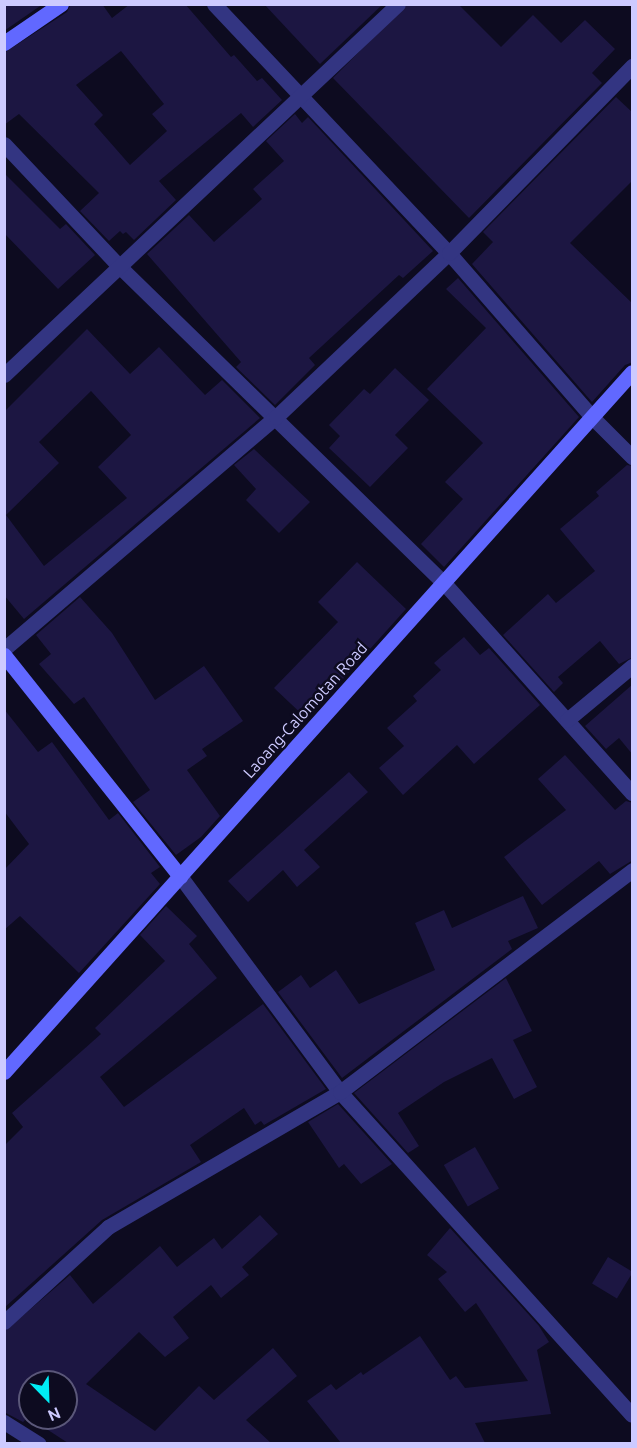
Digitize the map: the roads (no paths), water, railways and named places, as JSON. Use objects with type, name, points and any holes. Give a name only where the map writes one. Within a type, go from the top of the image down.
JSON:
[{"type":"main road","points":[[4,43],[61,4]]},
{"type":"main road","name":"Laoang-Calomotan Road","points":[[4,1072],[633,372]]},
{"type":"main road","points":[[4,655],[180,876]]},
{"type":"street","points":[[214,4],[449,253],[592,417],[633,457]]},
{"type":"street","points":[[4,375],[302,98],[398,4]]},
{"type":"street","points":[[4,649],[276,417],[449,253],[633,66]]},
{"type":"street","points":[[4,144],[120,267],[444,583],[633,794]]},
{"type":"street","points":[[567,720],[633,666]]},
{"type":"street","points":[[4,1323],[108,1227],[340,1092],[633,870]]},
{"type":"street","points":[[180,876],[340,1092],[633,1415]]},
{"type":"street","points":[[4,1422],[39,1443]]}]
